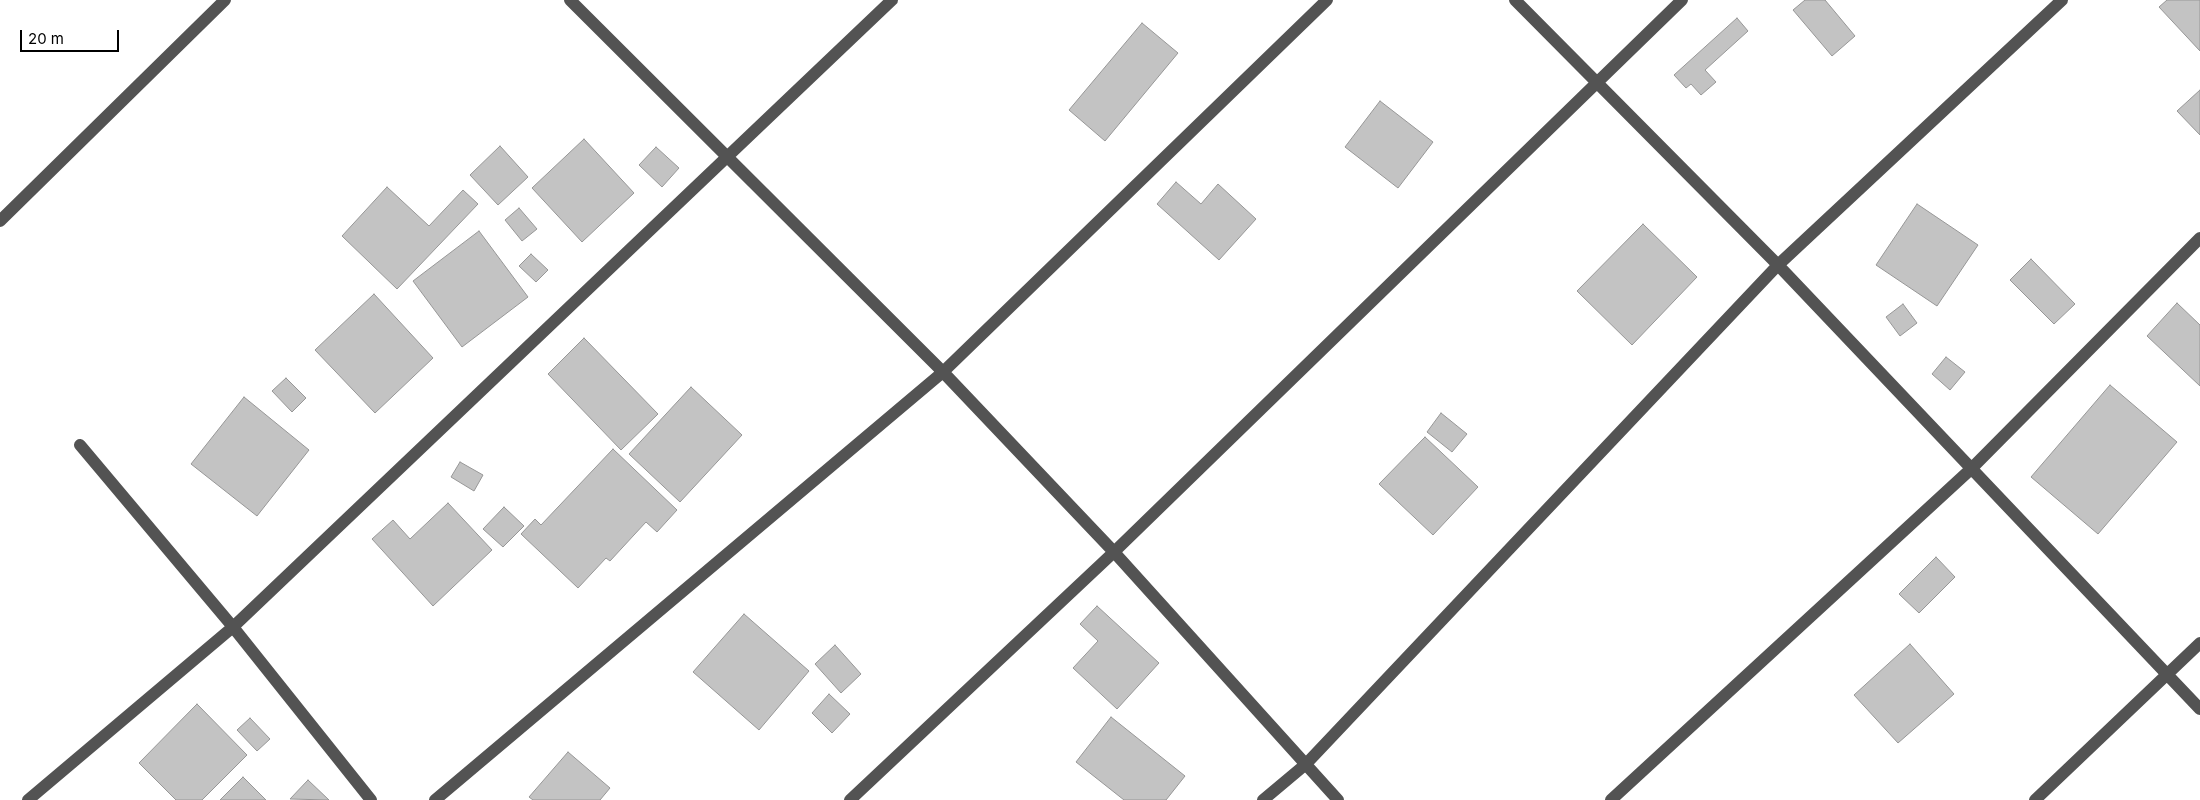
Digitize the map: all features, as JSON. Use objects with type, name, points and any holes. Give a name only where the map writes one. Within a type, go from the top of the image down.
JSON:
[{"type":"street","points":[[0,221],[225,0]]},
{"type":"street","points":[[570,0],[943,372],[1114,552],[1338,800]]},
{"type":"street","points":[[28,800],[233,627],[892,0]]},
{"type":"street","points":[[435,800],[943,372],[1327,0]]},
{"type":"street","points":[[1515,0],[1778,265],[2200,709]]},
{"type":"street","points":[[850,800],[1114,552],[1682,0]]},
{"type":"street","points":[[1264,800],[1306,764],[1778,265],[2062,0]]},
{"type":"street","points":[[1611,800],[1971,469],[2200,238]]},
{"type":"street","points":[[80,445],[233,627],[371,800]]},
{"type":"street","points":[[2035,800],[2168,676],[2200,643]]},
{"type":"building","points":[[1805,0],[1825,0],[1855,36],[1832,56],[1793,10]]},
{"type":"building","points":[[2167,0],[2200,0],[2200,51],[2159,7]]},
{"type":"building","points":[[1737,18],[1748,31],[1705,70],[1716,82],[1701,95],[1691,84],[1686,88],[1674,75]]},
{"type":"building","points":[[1142,23],[1178,53],[1105,141],[1069,110]]},
{"type":"building","points":[[2200,90],[2200,135],[2177,111]]},
{"type":"building","points":[[1380,101],[1433,142],[1398,188],[1345,147]]},
{"type":"building","points":[[584,139],[634,193],[582,242],[532,188]]},
{"type":"building","points":[[500,146],[528,177],[498,205],[470,175]]},
{"type":"building","points":[[656,147],[679,168],[662,187],[639,165]]},
{"type":"building","points":[[1176,182],[1201,204],[1218,184],[1256,219],[1219,260],[1157,204]]},
{"type":"building","points":[[387,187],[429,226],[463,190],[478,204],[397,289],[342,236]]},
{"type":"building","points":[[1917,204],[1978,245],[1937,306],[1876,265]]},
{"type":"building","points":[[519,208],[537,229],[522,241],[505,220]]},
{"type":"building","points":[[1643,224],[1697,277],[1632,345],[1577,291]]},
{"type":"building","points":[[479,231],[528,297],[462,347],[413,281]]},
{"type":"building","points":[[531,254],[548,270],[536,282],[519,266]]},
{"type":"building","points":[[2031,259],[2075,304],[2054,324],[2010,280]]},
{"type":"building","points":[[374,294],[433,358],[375,413],[315,350]]},
{"type":"building","points":[[2177,303],[2200,325],[2200,386],[2147,336]]},
{"type":"building","points":[[1903,304],[1917,323],[1900,336],[1886,317]]},
{"type":"building","points":[[584,338],[658,414],[621,450],[548,374]]},
{"type":"building","points":[[1946,357],[1965,372],[1950,390],[1932,374]]},
{"type":"building","points":[[286,378],[306,398],[292,412],[272,391]]},
{"type":"building","points":[[2110,385],[2177,442],[2098,534],[2031,477]]},
{"type":"building","points":[[691,387],[742,435],[680,502],[629,454]]},
{"type":"building","points":[[244,397],[309,450],[257,516],[191,464]]},
{"type":"building","points":[[1441,413],[1467,434],[1452,452],[1427,432]]},
{"type":"building","points":[[1425,437],[1478,487],[1433,535],[1379,484]]},
{"type":"building","points":[[613,449],[677,510],[657,532],[646,522],[610,561],[606,558],[578,588],[521,534],[535,519],[541,525]]},
{"type":"building","points":[[460,462],[483,475],[474,491],[451,477]]},
{"type":"building","points":[[448,503],[492,550],[433,606],[372,539],[393,520],[410,539]]},
{"type":"building","points":[[504,507],[524,526],[503,547],[483,529]]},
{"type":"building","points":[[1936,557],[1955,577],[1919,613],[1899,594]]},
{"type":"building","points":[[1097,606],[1159,663],[1117,709],[1073,668],[1098,641],[1080,624]]},
{"type":"building","points":[[744,614],[809,671],[759,730],[693,672]]},
{"type":"building","points":[[1910,644],[1954,694],[1898,743],[1854,695]]},
{"type":"building","points":[[835,645],[861,674],[841,693],[815,664]]},
{"type":"building","points":[[829,694],[850,714],[832,733],[812,713]]},
{"type":"building","points":[[197,704],[247,755],[202,800],[176,800],[139,763]]},
{"type":"building","points":[[1111,717],[1185,776],[1166,800],[1124,800],[1076,762]]},
{"type":"building","points":[[250,718],[270,739],[257,751],[237,730]]},
{"type":"building","points":[[568,752],[610,788],[600,800],[533,800],[529,797]]},
{"type":"building","points":[[243,777],[266,800],[220,800]]},
{"type":"building","points":[[308,780],[329,800],[290,799]]}]
